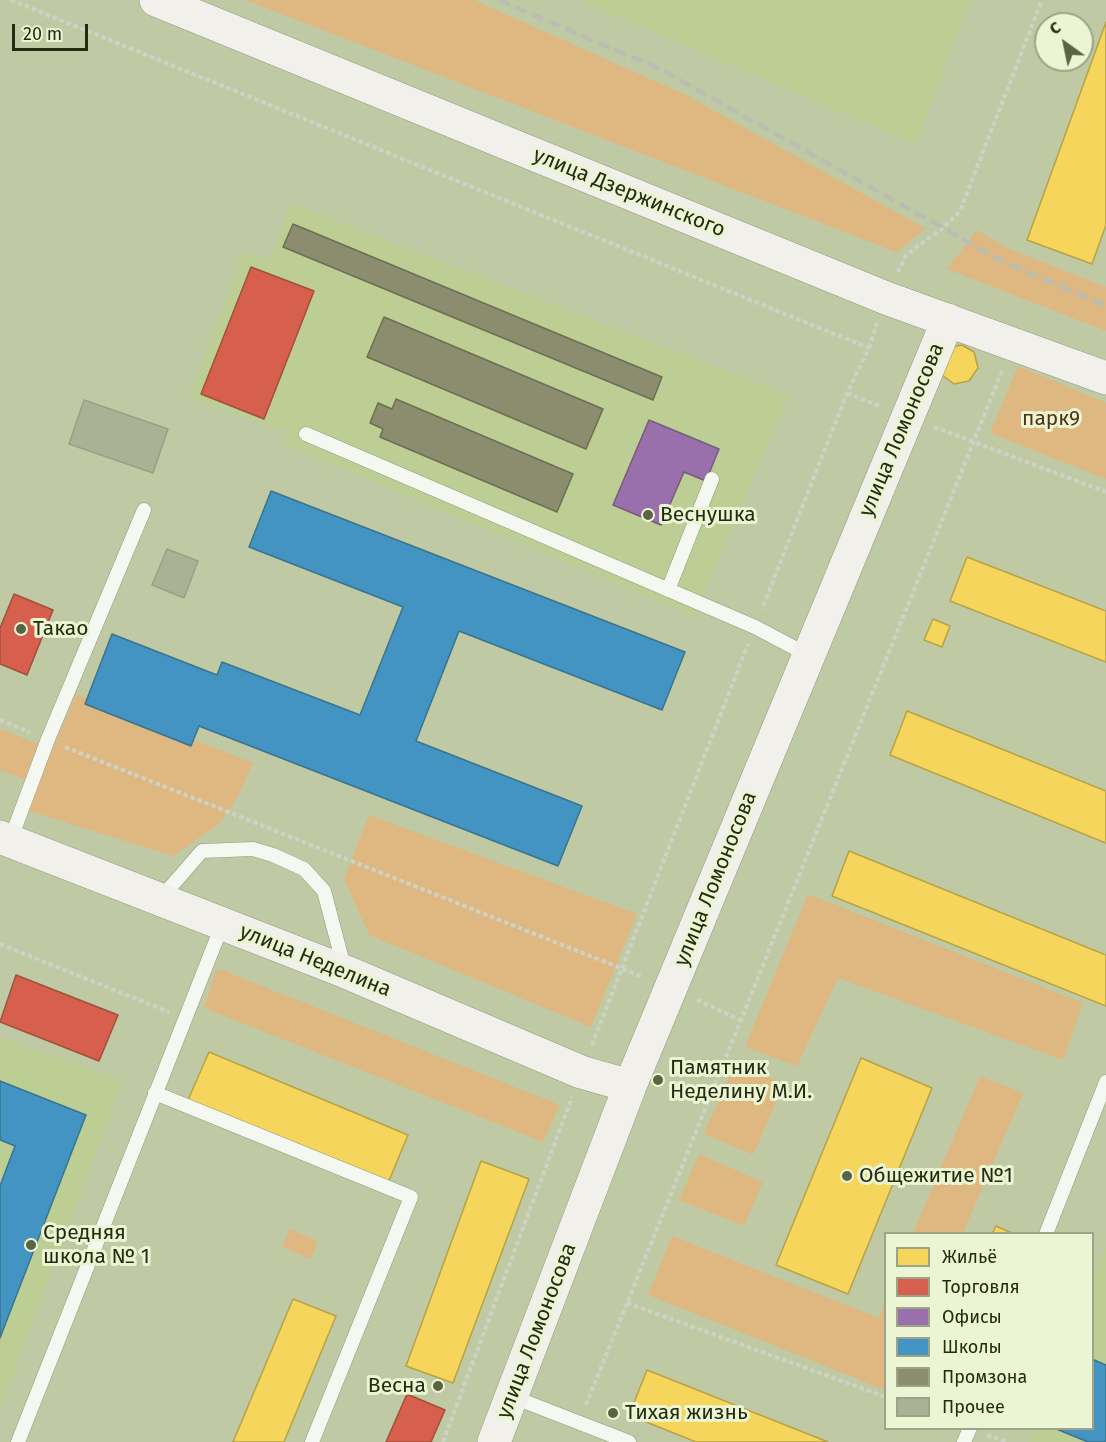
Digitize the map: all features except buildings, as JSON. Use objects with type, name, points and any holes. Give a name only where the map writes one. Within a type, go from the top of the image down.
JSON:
[{"type":"street","name":"улица Дзержинского","points":[[156,0],[886,298],[1106,378]]},
{"type":"street","name":"улица Ломоносова","points":[[494,1442],[630,1086],[948,320]]},
{"type":"street","name":"улица Неделина","points":[[5,839],[346,972],[581,1072],[630,1086]]},
{"type":"lane","points":[[306,434],[755,627],[808,655]]},
{"type":"lane","points":[[668,590],[712,479]]},
{"type":"lane","points":[[5,839],[144,510]]},
{"type":"lane","points":[[161,898],[202,851],[253,849],[273,855],[304,869],[324,891],[346,972]]},
{"type":"lane","points":[[18,1442],[223,923]]},
{"type":"lane","points":[[1046,1232],[1106,1082]]},
{"type":"lane","points":[[155,1094],[411,1197],[312,1442]]},
{"type":"lane","points":[[513,1397],[629,1442]]},
{"type":"path","points":[[11,0],[869,348]]},
{"type":"path","points":[[443,1442],[581,1072],[847,393],[869,348],[886,298],[906,255],[943,228],[960,211],[1042,0]]},
{"type":"path","points":[[579,1423],[972,441],[1014,344]]},
{"type":"path","points":[[847,393],[1106,492]]},
{"type":"path","points":[[0,720],[202,804],[671,988],[740,1020]]},
{"type":"path","points":[[0,944],[186,1018]]},
{"type":"path","points":[[627,1303],[884,1397]]},
{"type":"shaded area","points":[[579,0],[971,0],[915,144]]},
{"type":"shaded area","points":[[290,203],[789,395],[694,616],[284,444],[289,432],[189,398],[244,251],[271,260]]},
{"type":"shaded area","name":"Средняя школа № 1","points":[[0,1038],[123,1080],[0,1410]]},
{"type":"shaded area","points":[[1106,1246],[1106,1442],[1028,1442],[1034,1430],[1094,1430],[1094,1277]]},
{"type":"green space","points":[[245,0],[474,0],[686,95],[926,229],[896,252]]},
{"type":"green space","points":[[977,230],[1005,247],[1106,287],[1106,331],[947,269]]},
{"type":"green space","name":"парк9","points":[[1018,366],[1106,403],[1106,479],[990,433]]},
{"type":"green space","points":[[76,694],[253,763],[238,796],[219,824],[173,856],[27,810]]},
{"type":"green space","points":[[0,729],[41,745],[27,780],[0,770]]},
{"type":"green space","points":[[369,815],[637,914],[591,1027],[369,935],[344,879]]},
{"type":"green space","points":[[808,894],[1083,1003],[1063,1060],[838,978],[797,1066],[745,1047]]},
{"type":"green space","points":[[217,968],[560,1105],[543,1142],[204,1008]]},
{"type":"green space","points":[[735,1062],[784,1084],[753,1155],[704,1134]]},
{"type":"green space","points":[[980,1076],[1023,1093],[963,1232],[913,1232]]},
{"type":"green space","points":[[699,1154],[763,1182],[744,1226],[679,1200]]},
{"type":"green space","points":[[290,1229],[318,1241],[311,1259],[282,1247]]},
{"type":"green space","points":[[672,1236],[879,1318],[884,1305],[884,1390],[648,1295]]},
{"type":"railway","points":[[499,0],[662,70],[1000,260],[1106,306]]},
{"type":"place","name":"Веснушка","points":[[648,515]]},
{"type":"place","name":"Такао","points":[[21,629]]},
{"type":"place","name":"Памятник Неделину М.И.","points":[[658,1080]]},
{"type":"place","name":"Общежитие №1","points":[[847,1176]]},
{"type":"place","name":"Средняя школа № 1","points":[[31,1245]]},
{"type":"place","name":"Весна","points":[[438,1386]]},
{"type":"place","name":"Тихая жизнь","points":[[613,1413]]}]
